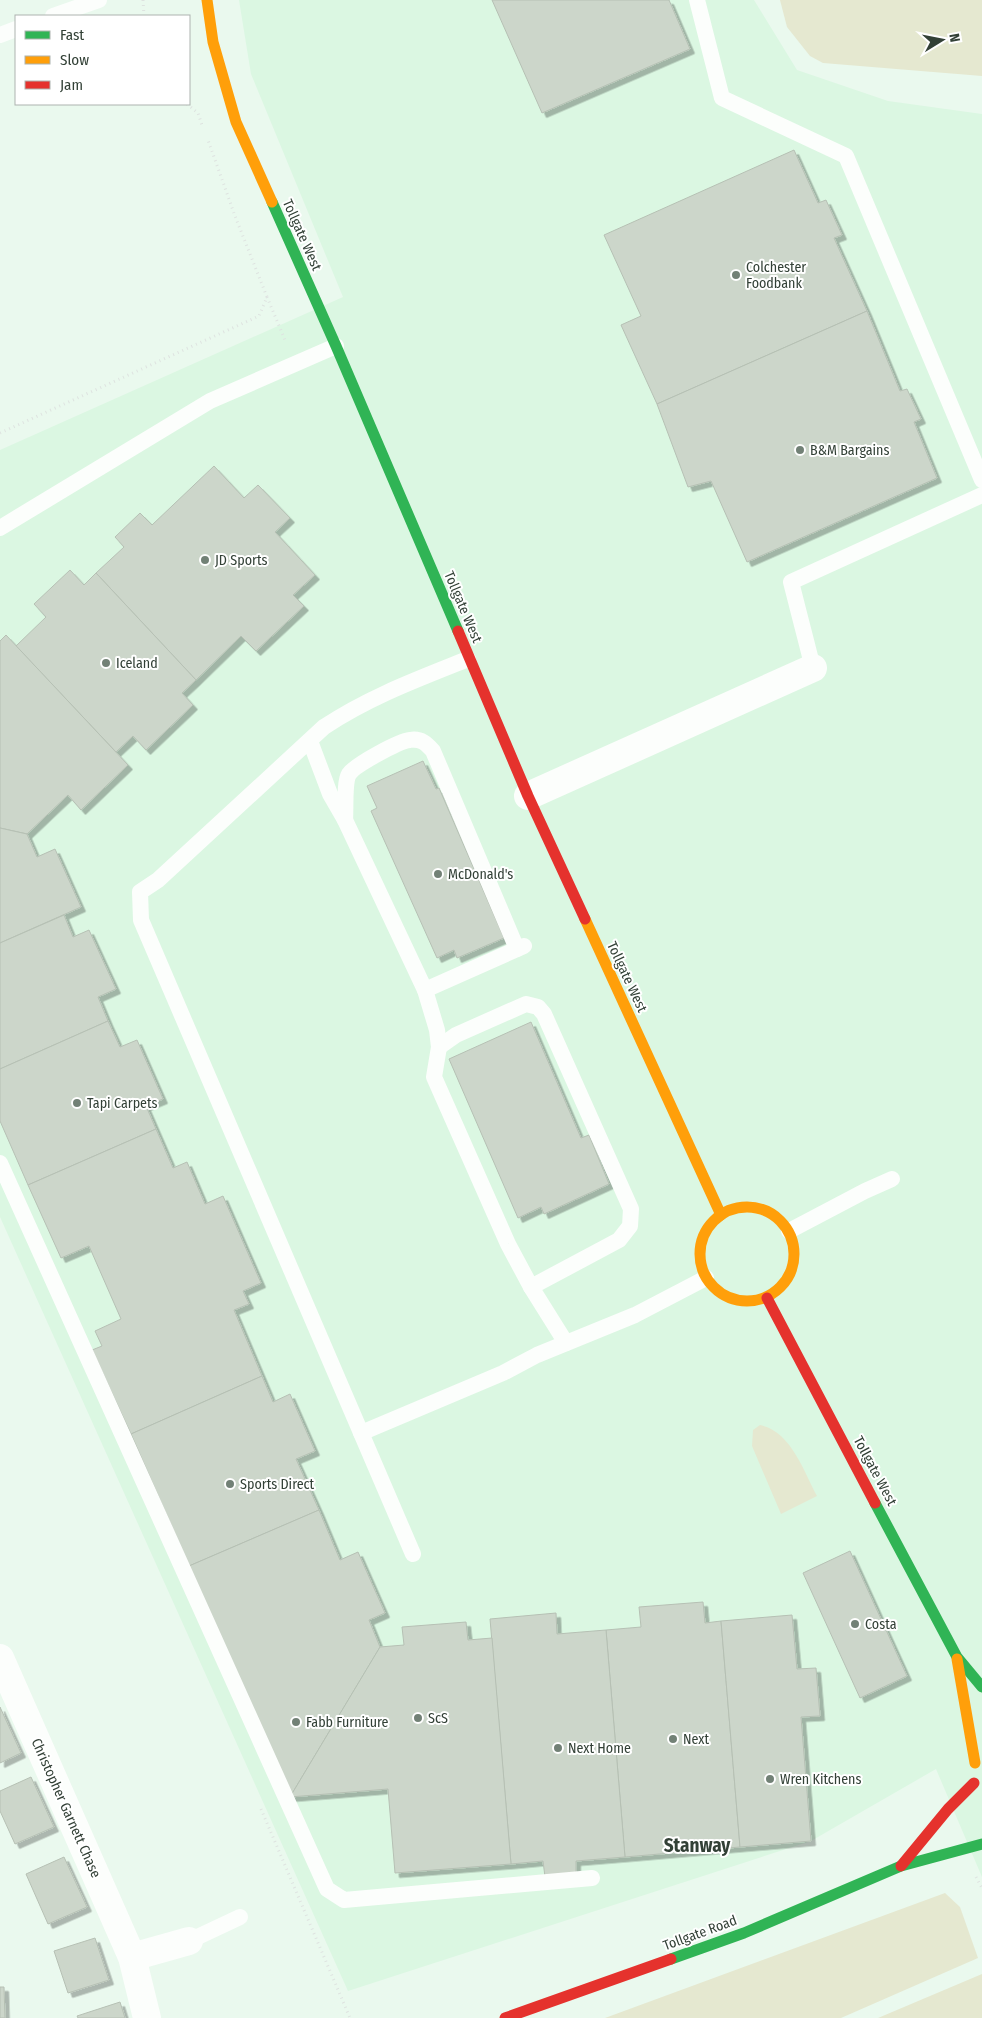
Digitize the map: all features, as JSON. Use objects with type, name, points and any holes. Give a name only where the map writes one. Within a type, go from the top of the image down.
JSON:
[{"type":"street","name":"Tollgate West","points":[[207,0],[213,42],[236,122],[336,346],[528,796],[721,1215]]},
{"type":"street","points":[[528,796],[813,668]]},
{"type":"street","points":[[750,1207],[766,1210],[779,1219],[789,1231],[795,1250],[792,1269],[783,1286],[767,1298],[750,1302],[733,1300],[717,1291],[706,1278],[700,1261],[701,1243],[708,1227],[721,1215],[735,1208],[750,1207]]},
{"type":"street","name":"Tollgate West","points":[[767,1298],[957,1657],[982,1687]]},
{"type":"street","name":"Tollgate West","points":[[957,1657],[975,1764]]},
{"type":"street","name":"Christopher Garnett Chase","points":[[0,1658],[132,1957],[148,2018]]},
{"type":"street","points":[[977,1800],[974,1783],[975,1764],[982,1749]]},
{"type":"street","name":"Tollgate Road","points":[[901,1866],[948,1809],[974,1783]]},
{"type":"street","name":"Tollgate Road","points":[[505,2018],[744,1933],[901,1866],[982,1844]]},
{"type":"street","points":[[132,1957],[189,1941]]},
{"type":"lane","points":[[56,15],[99,0]]},
{"type":"lane","points":[[697,0],[722,98],[846,156],[982,480]]},
{"type":"lane","points":[[0,35],[15,29]]},
{"type":"lane","points":[[0,528],[210,400],[336,346]]},
{"type":"lane","points":[[813,668],[791,582],[982,495]]},
{"type":"lane","points":[[413,1554],[141,920],[140,892],[158,880],[324,727],[379,695],[468,659]]},
{"type":"lane","points":[[345,820],[347,779],[358,764],[409,740],[420,740],[433,751],[520,947],[424,990]]},
{"type":"lane","points":[[310,741],[330,794],[345,820],[424,990],[437,1030],[439,1047],[434,1077],[508,1244],[531,1287],[566,1343]]},
{"type":"lane","points":[[439,1047],[456,1035],[526,1004],[538,1007],[544,1014],[631,1209],[630,1226],[619,1240],[531,1287]]},
{"type":"lane","points":[[0,1163],[326,1889],[344,1900],[592,1878]]},
{"type":"lane","points":[[789,1231],[892,1179]]},
{"type":"lane","points":[[361,1433],[502,1373],[566,1343],[635,1315],[706,1278]]},
{"type":"lane","points":[[189,1941],[240,1917]]},
{"type":"path","points":[[143,0],[144,15]]},
{"type":"path","points":[[188,105],[198,113],[235,216],[296,363]]},
{"type":"path","points":[[0,433],[259,316],[267,297]]},
{"type":"shaded area","points":[[239,0],[754,0],[797,70],[888,101],[982,114],[982,1877],[936,1769],[811,1841],[348,1991],[0,1217],[0,450],[343,297],[251,74]]},
{"type":"shaded area","points":[[780,0],[982,0],[982,76],[823,63],[810,56],[787,27]]},
{"type":"shaded area","points":[[760,1425],[780,1435],[788,1444],[817,1496],[781,1514],[752,1446],[753,1430]]},
{"type":"shaded area","points":[[945,1893],[960,1907],[978,1958],[841,2018],[605,2018]]},
{"type":"shaded area","points":[[982,1974],[982,2018],[878,2018]]},
{"type":"building","points":[[492,0],[669,0],[690,49],[542,113]]},
{"type":"building","name":"Colchester Foodbank","points":[[794,150],[818,203],[826,200],[842,235],[834,238],[867,311],[657,404],[621,325],[641,316],[604,235]]},
{"type":"building","name":"B&M Bargains","points":[[867,311],[900,391],[907,389],[921,419],[914,422],[937,478],[747,562],[711,481],[688,487],[657,404]]},
{"type":"building","name":"JD Sports","points":[[214,466],[244,498],[258,485],[290,518],[275,532],[315,575],[293,595],[304,606],[256,651],[241,636],[196,680],[96,573],[124,547],[115,537],[140,513],[152,525]]},
{"type":"building","name":"Iceland","points":[[70,570],[84,585],[96,573],[196,680],[182,693],[193,705],[146,750],[133,736],[116,752],[16,646],[46,617],[34,604]]},
{"type":"building","points":[[6,635],[128,765],[81,810],[68,795],[27,834],[0,828],[0,641]]},
{"type":"building","name":"McDonald's","points":[[423,761],[436,789],[439,788],[504,938],[457,958],[454,950],[437,958],[371,811],[377,808],[367,786]]},
{"type":"building","points":[[0,828],[27,834],[37,857],[55,849],[81,907],[0,943]]},
{"type":"building","points":[[64,915],[73,937],[89,930],[116,989],[98,997],[108,1021],[0,1069],[0,943]]},
{"type":"building","name":"Tapi Carpets","points":[[108,1021],[120,1047],[137,1040],[163,1099],[146,1106],[156,1129],[28,1185],[0,1121],[0,1069]]},
{"type":"building","points":[[531,1022],[581,1138],[589,1135],[609,1184],[544,1214],[541,1207],[518,1218],[449,1059]]},
{"type":"building","points":[[156,1129],[173,1168],[187,1162],[205,1204],[223,1196],[261,1283],[243,1291],[249,1304],[234,1310],[262,1376],[131,1434],[92,1350],[102,1346],[95,1331],[121,1319],[89,1246],[61,1258],[28,1185]]},
{"type":"building","name":"Sports Direct","points":[[262,1376],[273,1402],[290,1394],[315,1451],[296,1459],[319,1510],[189,1566],[131,1434]]},
{"type":"building","name":"Fabb Furniture","points":[[319,1510],[340,1560],[358,1552],[385,1613],[369,1620],[380,1647],[290,1797],[189,1566]]},
{"type":"building","name":"Costa","points":[[850,1551],[907,1676],[860,1698],[803,1573]]},
{"type":"building","name":"Next","points":[[703,1602],[705,1623],[721,1621],[740,1847],[625,1857],[606,1630],[641,1627],[639,1607]]},
{"type":"building","name":"Next Home","points":[[556,1613],[557,1634],[606,1630],[625,1857],[576,1861],[576,1874],[545,1877],[543,1861],[511,1864],[490,1619]]},
{"type":"building","name":"Wren Kitchens","points":[[792,1615],[797,1669],[816,1668],[820,1716],[801,1717],[811,1841],[740,1847],[721,1621]]},
{"type":"building","name":"ScS","points":[[466,1622],[468,1640],[492,1638],[511,1864],[395,1873],[388,1789],[290,1797],[380,1647],[404,1645],[402,1627]]},
{"type":"building","points":[[0,1707],[21,1753],[0,1763]]},
{"type":"building","points":[[31,1777],[54,1827],[15,1844],[0,1811],[0,1791]]},
{"type":"building","points":[[64,1857],[87,1907],[48,1924],[26,1874]]},
{"type":"building","points":[[95,1938],[109,1980],[68,1993],[54,1951]]},
{"type":"building","points":[[0,1987],[4,1987],[5,2018],[0,2018]]},
{"type":"building","points":[[120,2002],[125,2018],[78,2018],[77,2016]]},
{"type":"traffic: fast","points":[[272,202],[458,631]]},
{"type":"traffic: fast","points":[[875,1503],[957,1657],[982,1687]]},
{"type":"traffic: fast","points":[[671,1959],[744,1933],[901,1866],[982,1844]]},
{"type":"traffic: slow","points":[[207,0],[213,42],[236,122],[272,202]]},
{"type":"traffic: slow","points":[[585,919],[721,1215]]},
{"type":"traffic: slow","points":[[747,1207],[765,1211],[780,1221],[790,1236],[794,1254],[790,1272],[780,1287],[765,1297],[747,1301],[729,1297],[714,1287],[704,1272],[700,1254],[704,1236],[714,1221],[729,1211],[747,1207]]},
{"type":"traffic: slow","points":[[957,1659],[975,1763]]},
{"type":"traffic: jam","points":[[458,631],[528,796],[585,919]]},
{"type":"traffic: jam","points":[[767,1298],[875,1503]]},
{"type":"traffic: jam","points":[[901,1866],[948,1809],[974,1783]]},
{"type":"traffic: jam","points":[[505,2018],[671,1959]]},
{"type":"place","name":"Colchester Foodbank","points":[[736,275]]},
{"type":"place","name":"B&M Bargains","points":[[800,450]]},
{"type":"place","name":"JD Sports","points":[[205,560]]},
{"type":"place","name":"Iceland","points":[[106,663]]},
{"type":"place","name":"McDonald's","points":[[438,874]]},
{"type":"place","name":"Tapi Carpets","points":[[77,1103]]},
{"type":"place","name":"Sports Direct","points":[[230,1484]]},
{"type":"place","name":"Costa","points":[[855,1624]]},
{"type":"place","name":"ScS","points":[[418,1718]]},
{"type":"place","name":"Fabb Furniture","points":[[296,1722]]},
{"type":"place","name":"Next","points":[[673,1739]]},
{"type":"place","name":"Next Home","points":[[558,1748]]},
{"type":"place","name":"Wren Kitchens","points":[[770,1779]]},
{"type":"district","name":"Stanway","points":[[697,1845]]}]
